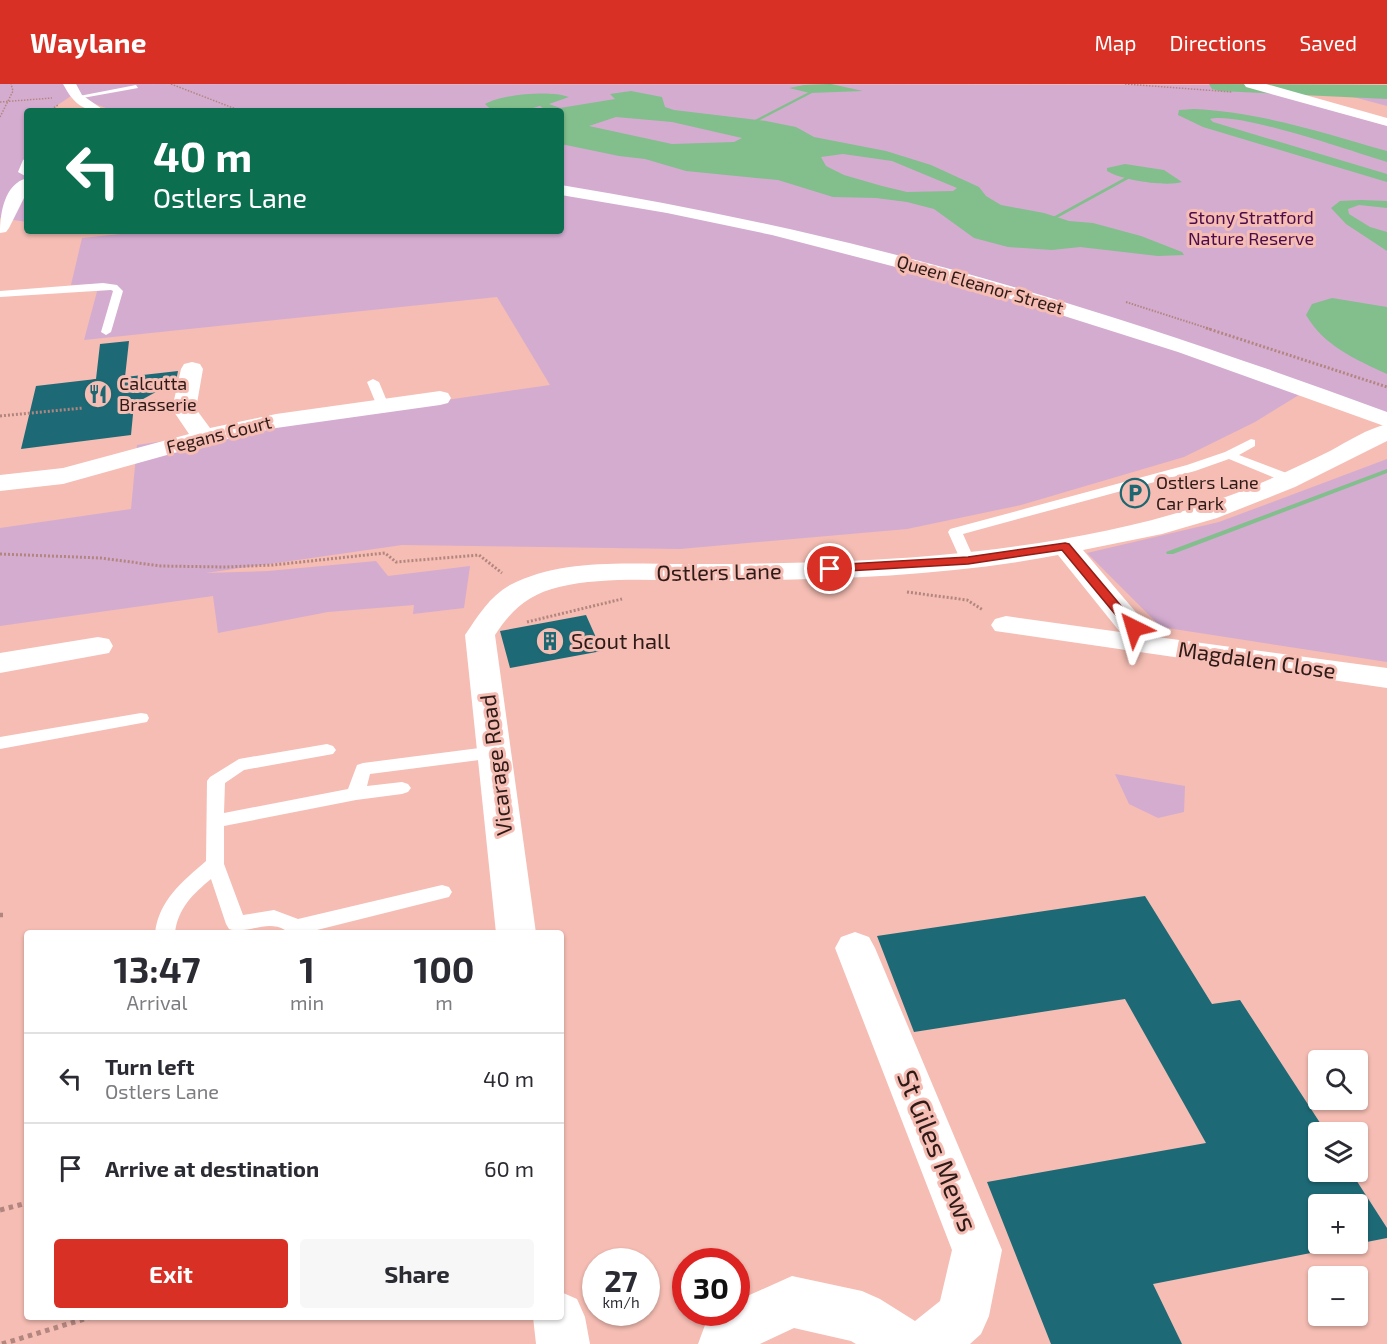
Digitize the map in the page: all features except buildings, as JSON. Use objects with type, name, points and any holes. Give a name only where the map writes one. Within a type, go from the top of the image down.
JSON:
[{"type":"main road","points":[[70,84],[77,97],[94,108]]},
{"type":"main road","points":[[1251,84],[1387,122]]},
{"type":"main road","points":[[1280,84],[1387,112]]},
{"type":"main road","points":[[0,228],[22,188]]},
{"type":"main road","name":"Queen Eleanor Street","points":[[564,191],[696,214],[844,247],[935,271],[1110,323],[1308,390],[1387,420]]},
{"type":"main road","points":[[192,369],[184,409],[204,436]]},
{"type":"main road","name":"Fegans Court","points":[[0,483],[73,473],[123,461],[204,436],[276,421],[440,398]]},
{"type":"main road","name":"Ostlers Lane","points":[[513,597],[561,577],[595,573],[807,570],[968,561],[1065,546],[1179,522],[1292,480],[1387,431]]},
{"type":"main road","name":"Magdalen Close","points":[[1065,546],[1147,645],[1387,678]]},
{"type":"main road","points":[[480,635],[513,597]]},
{"type":"main road","points":[[1006,625],[1147,645]]},
{"type":"main road","name":"Vicarage Road","points":[[480,635],[516,930]]},
{"type":"main road","points":[[0,663],[98,646]]},
{"type":"main road","name":"St Giles Mews","points":[[855,948],[977,1250],[963,1316],[928,1344]]},
{"type":"main road","points":[[724,1344],[734,1329],[792,1302],[862,1317],[902,1344]]},
{"type":"lane","points":[[77,97],[136,87]]},
{"type":"lane","points":[[0,294],[114,287],[118,291],[106,332]]},
{"type":"lane","points":[[374,382],[383,406]]},
{"type":"lane","points":[[968,561],[955,532],[1191,468],[1229,455],[1251,443]]},
{"type":"lane","points":[[1229,455],[1292,480]]},
{"type":"lane","points":[[0,743],[141,718]]},
{"type":"lane","points":[[327,750],[239,765],[216,781],[215,864],[236,924],[257,918],[281,917],[296,930],[442,892]]},
{"type":"lane","points":[[356,794],[363,769],[495,752]]},
{"type":"lane","points":[[215,821],[356,794],[402,788]]},
{"type":"lane","points":[[165,930],[165,920],[177,899],[215,864]]},
{"type":"path","points":[[0,117],[13,91],[11,84]]},
{"type":"path","points":[[171,84],[233,108]]},
{"type":"path","points":[[1125,84],[1239,93]]},
{"type":"path","points":[[0,102],[77,97]]},
{"type":"path","points":[[0,416],[83,408]]},
{"type":"path","points":[[0,554],[101,558],[161,566],[214,567],[273,565],[385,554],[396,562],[478,555],[513,597]]},
{"type":"path","points":[[480,635],[624,598]]},
{"type":"path","points":[[0,1210],[24,1204]]},
{"type":"path","points":[[2,1344],[82,1320]]},
{"type":"green space","name":"Stony Stratford Nature Reserve","points":[[0,84],[1244,85],[1387,126],[1387,420],[1307,390],[1255,422],[1184,457],[1021,505],[907,529],[680,549],[402,545],[206,573],[268,571],[376,561],[388,576],[470,566],[464,608],[413,614],[414,605],[328,612],[218,633],[213,596],[0,626],[0,528],[131,509],[137,445],[550,385],[497,297],[84,340],[99,284],[71,285],[82,238],[121,234],[564,234],[564,108],[106,108],[74,94],[53,108],[24,108],[24,222],[0,218]]},
{"type":"green space","points":[[1316,87],[1387,93],[1387,106]]},
{"type":"green space","points":[[1387,459],[1387,662],[1161,627],[1087,553],[1219,522]]},
{"type":"green space","points":[[1115,774],[1185,786],[1184,812],[1158,818],[1129,804]]},
{"type":"shaded area","points":[[831,84],[863,91],[810,93],[789,88],[804,85]]},
{"type":"shaded area","points":[[631,91],[662,97],[665,107],[674,110],[766,121],[796,127],[814,137],[886,151],[931,165],[979,187],[986,196],[1001,205],[1044,213],[1069,221],[1093,223],[1141,236],[1182,252],[1184,255],[1158,256],[1080,247],[1052,250],[1008,247],[974,238],[934,209],[907,202],[876,198],[833,197],[778,180],[686,171],[645,159],[564,145],[564,108],[560,108],[615,99],[610,94]],"holes":[[[616,117],[672,122],[742,138],[734,142],[672,144],[589,126]],[[843,154],[892,161],[957,188],[953,191],[907,192],[844,175],[826,166],[821,157]]]},
{"type":"shaded area","points":[[527,94],[569,97],[549,104],[560,108],[540,106],[490,108],[485,104]]},
{"type":"shaded area","points":[[1194,109],[1267,119],[1387,151],[1387,162],[1269,126],[1224,118],[1210,119],[1213,122],[1387,174],[1387,182],[1203,127],[1178,115],[1179,110]]},
{"type":"shaded area","points":[[1125,164],[1164,170],[1182,182],[1166,184],[1144,182],[1107,171],[1107,168]]},
{"type":"shaded area","points":[[1340,201],[1387,201],[1387,208],[1359,205],[1348,209],[1349,214],[1370,227],[1387,232],[1387,251],[1346,224],[1331,208]]},
{"type":"shaded area","points":[[1332,298],[1387,307],[1387,374],[1341,350],[1313,326],[1306,315],[1312,304]]},
{"type":"waterway","points":[[1220,84],[1387,92]]},
{"type":"waterway","points":[[757,120],[810,93]]},
{"type":"waterway","points":[[1055,217],[1128,178]]},
{"type":"waterway","points":[[1170,552],[1387,471]]},
{"type":"place","name":"Calcutta Brasserie","points":[[98,394]]},
{"type":"place","name":"Ostlers Lane Car Park","points":[[1135,493]]},
{"type":"place","name":"Scout hall","points":[[550,641]]},
{"type":"route","points":[[830,569],[968,561],[1065,546],[1134,628]]}]
